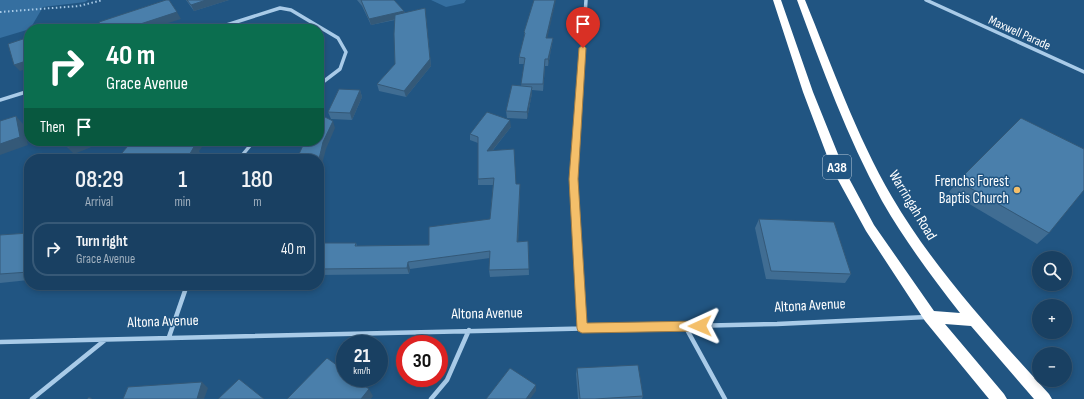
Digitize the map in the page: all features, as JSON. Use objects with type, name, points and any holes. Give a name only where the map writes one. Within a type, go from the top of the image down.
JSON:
[{"type":"highway","name":"A38","points":[[777,0],[808,92],[838,169],[870,228],[930,317],[999,399]]},
{"type":"highway","name":"Warringah Road","points":[[801,0],[838,96],[875,174],[903,224],[933,268],[974,320],[1044,399]]},
{"type":"highway","name":"Altona Avenue","points":[[930,317],[974,320]]},
{"type":"street","points":[[582,328],[574,179],[586,0]]},
{"type":"street","name":"Maxwell Parade","points":[[926,0],[1084,72]]},
{"type":"street","points":[[229,24],[280,8],[292,10],[315,24]]},
{"type":"street","points":[[324,29],[338,38],[346,52],[340,69],[324,81]]},
{"type":"street","points":[[0,100],[24,93]]},
{"type":"street","points":[[243,154],[250,146]]},
{"type":"street","points":[[168,337],[185,290]]},
{"type":"street","name":"Altona Avenue","points":[[0,342],[777,324],[930,317]]},
{"type":"street","points":[[684,326],[725,399]]},
{"type":"street","points":[[430,399],[447,380],[469,330]]},
{"type":"street","points":[[32,399],[105,340]]},
{"type":"path","points":[[0,12],[79,6],[103,0]]},
{"type":"shaded area","points":[[0,0],[88,0],[85,2],[43,7],[33,24],[24,24],[24,31],[0,38]]},
{"type":"shaded area","points":[[431,0],[466,0],[464,3],[446,7]]},
{"type":"building","points":[[166,0],[169,0],[177,12],[140,24],[100,24],[99,22]]},
{"type":"building","points":[[187,0],[206,0],[191,5]]},
{"type":"building","points":[[361,0],[394,0],[404,11],[369,19]]},
{"type":"building","points":[[534,0],[555,0],[546,38],[553,38],[548,59],[545,59],[543,84],[521,84],[525,58],[519,57],[524,32]]},
{"type":"building","points":[[425,8],[430,59],[404,91],[377,84],[395,64],[395,15]]},
{"type":"building","points":[[24,39],[24,62],[14,65],[8,44]]},
{"type":"building","points":[[512,85],[532,87],[527,112],[506,111]]},
{"type":"building","points":[[339,89],[360,90],[350,113],[328,112]]},
{"type":"building","points":[[487,112],[510,120],[487,151],[514,149],[516,184],[520,184],[517,242],[528,241],[529,269],[489,270],[490,251],[408,262],[407,268],[324,269],[324,243],[356,243],[355,246],[429,245],[429,227],[490,219],[494,178],[478,179],[478,137],[470,134]]},
{"type":"building","points":[[16,116],[20,137],[0,144],[0,121]]},
{"type":"building","points":[[324,117],[333,121],[324,140]]},
{"type":"building","name":"Frenchs Forest Baptis Church","points":[[1021,118],[1084,149],[1084,190],[1049,233],[958,181]]},
{"type":"building","points":[[128,146],[194,146],[190,154],[121,154]]},
{"type":"building","points":[[303,146],[322,146],[320,154],[299,154]]},
{"type":"building","points":[[759,219],[834,222],[851,274],[771,271]]},
{"type":"building","points":[[24,233],[24,272],[0,274],[0,235]]},
{"type":"building","points":[[327,358],[336,364],[336,387],[366,387],[369,389],[361,399],[287,399]]},
{"type":"building","points":[[638,365],[643,396],[580,399],[577,368]]},
{"type":"building","points":[[510,368],[536,385],[526,399],[486,399]]},
{"type":"building","points":[[239,379],[264,399],[218,399]]},
{"type":"building","points":[[202,382],[197,399],[123,399],[128,387]]},
{"type":"place","name":"Frenchs Forest Baptis Church","points":[[1017,190]]},
{"type":"route","points":[[583,48],[574,179],[582,328],[700,326]]}]
